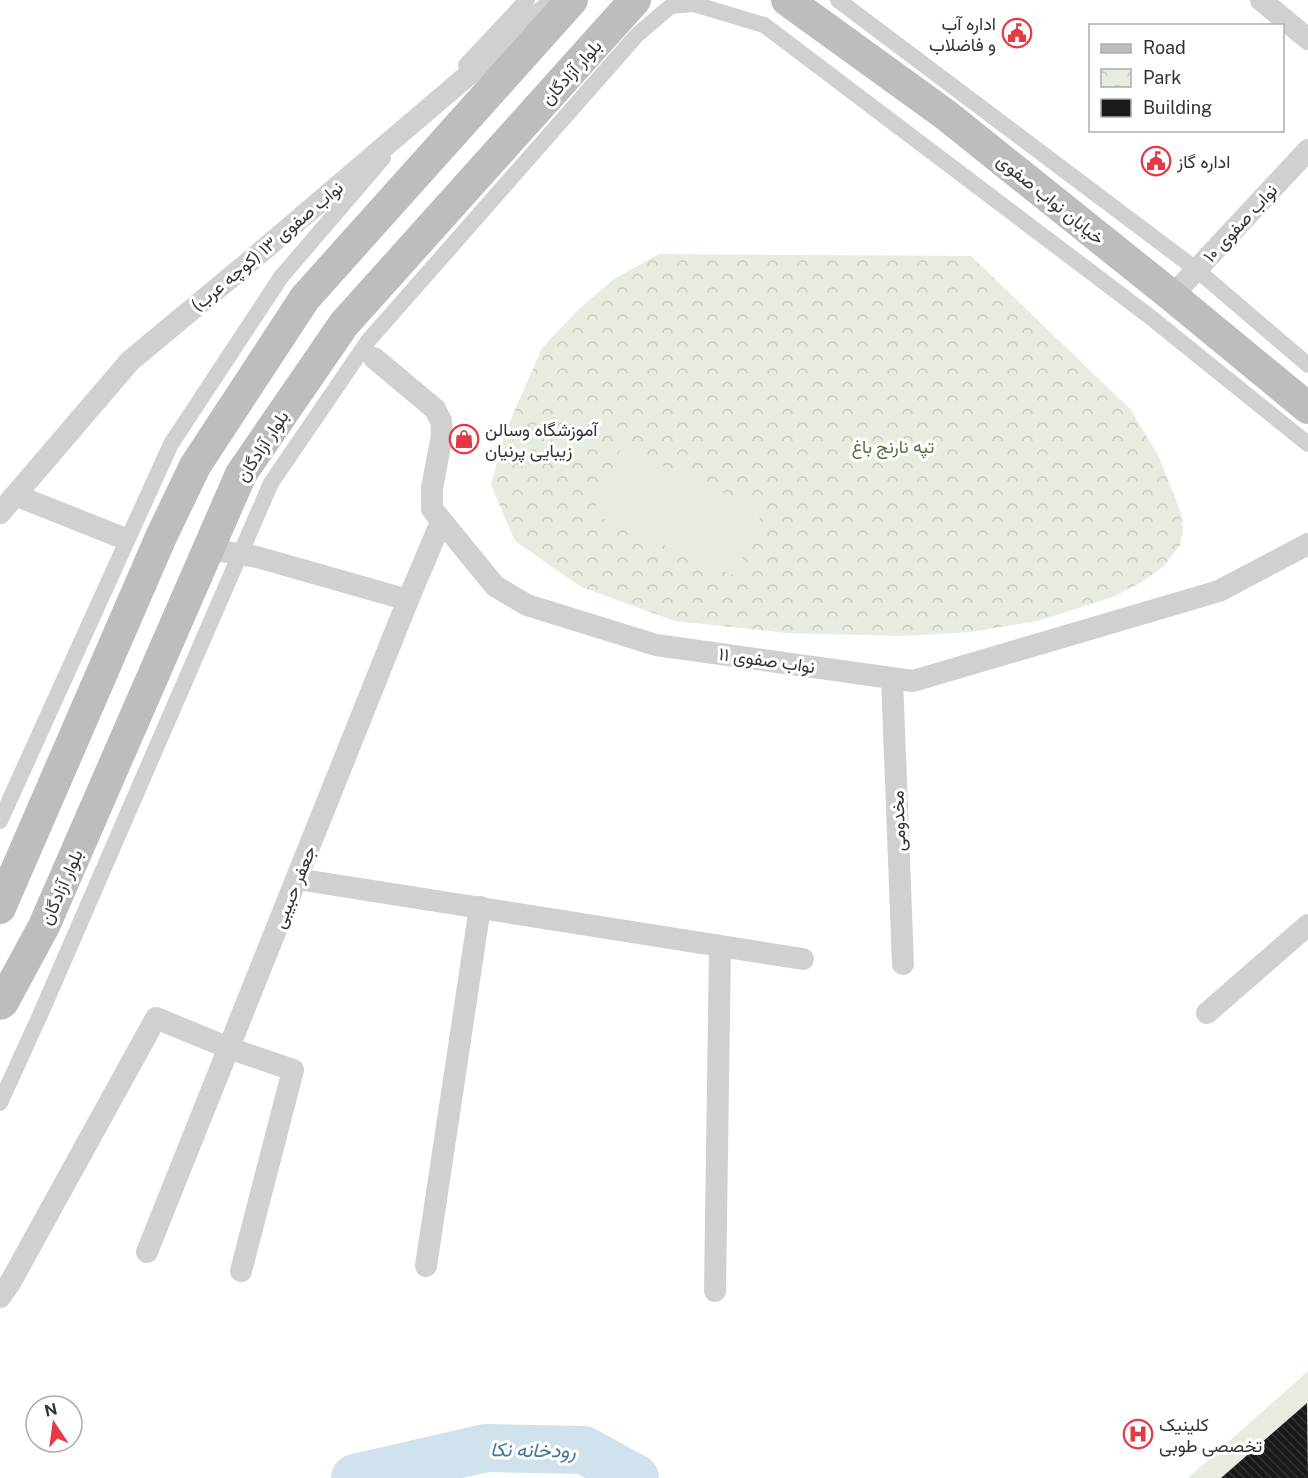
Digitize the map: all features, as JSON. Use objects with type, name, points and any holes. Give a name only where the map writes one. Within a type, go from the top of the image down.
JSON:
[{"type":"main road","points":[[0,908],[161,537],[195,466],[305,298],[572,0]]},
{"type":"main road","name":"بلوار آزادگان","points":[[0,1004],[44,926],[241,474],[344,324],[635,0]]},
{"type":"main road","name":"خیابان نواب صفوی","points":[[787,0],[946,115],[1308,408]]},
{"type":"street","points":[[0,821],[171,444],[281,277],[416,119],[527,0]]},
{"type":"street","name":"نواب صفوی ۱۳ (کوچه عرب)","points":[[0,513],[129,361],[257,256],[556,0]]},
{"type":"street","points":[[838,0],[1197,270],[1308,365]]},
{"type":"street","points":[[1262,0],[1308,39]]},
{"type":"street","points":[[0,1103],[271,483],[368,340],[637,35],[671,6],[694,4],[764,26],[1149,316],[1308,444]]},
{"type":"street","name":"نواب صفوی ۱۰","points":[[1172,296],[1308,150]]},
{"type":"street","name":"نواب صفوی ۱۱","points":[[374,358],[435,409],[441,421],[442,435],[432,488],[432,508],[495,586],[526,604],[656,645],[913,681],[1219,591],[1308,544]]},
{"type":"street","points":[[15,495],[123,538]]},
{"type":"street","name":"جعفر حبیبی","points":[[147,1252],[441,522]]},
{"type":"street","points":[[208,549],[257,557],[408,600]]},
{"type":"street","name":"مخدومی","points":[[892,678],[903,964]]},
{"type":"street","points":[[297,879],[803,959]]},
{"type":"street","points":[[426,1266],[480,908]]},
{"type":"street","points":[[1207,1013],[1308,925]]},
{"type":"street","points":[[715,1291],[720,946]]},
{"type":"street","points":[[0,1297],[10,1283],[156,1018],[229,1048],[293,1070],[241,1270]]},
{"type":"green space","name":"تپه نارنج باغ","points":[[659,254],[971,256],[1130,409],[1159,457],[1181,513],[1183,530],[1180,545],[1163,567],[1140,583],[1113,597],[1038,621],[971,632],[902,636],[787,633],[675,621],[581,587],[515,541],[491,485],[505,433],[542,348],[579,309],[614,279]]},
{"type":"green space","points":[[621,448],[763,510],[735,576],[592,514]]},
{"type":"green space","points":[[1308,1371],[1308,1478],[1188,1478]]},
{"type":"building","points":[[1307,1403],[1308,1478],[1221,1478]]},
{"type":"waterway","name":"رودخانه نکا","points":[[355,1478],[486,1448],[584,1450],[635,1478]]},
{"type":"place","name":"اداره آب و فاضلاب","points":[[1017,33]]},
{"type":"place","name":"اداره گاز","points":[[1156,161]]},
{"type":"place","name":"آموزشگاه وسالن زیبایی پرنیان","points":[[464,439]]},
{"type":"place","name":"کلینیک تخصصی طوبی","points":[[1138,1434]]}]
